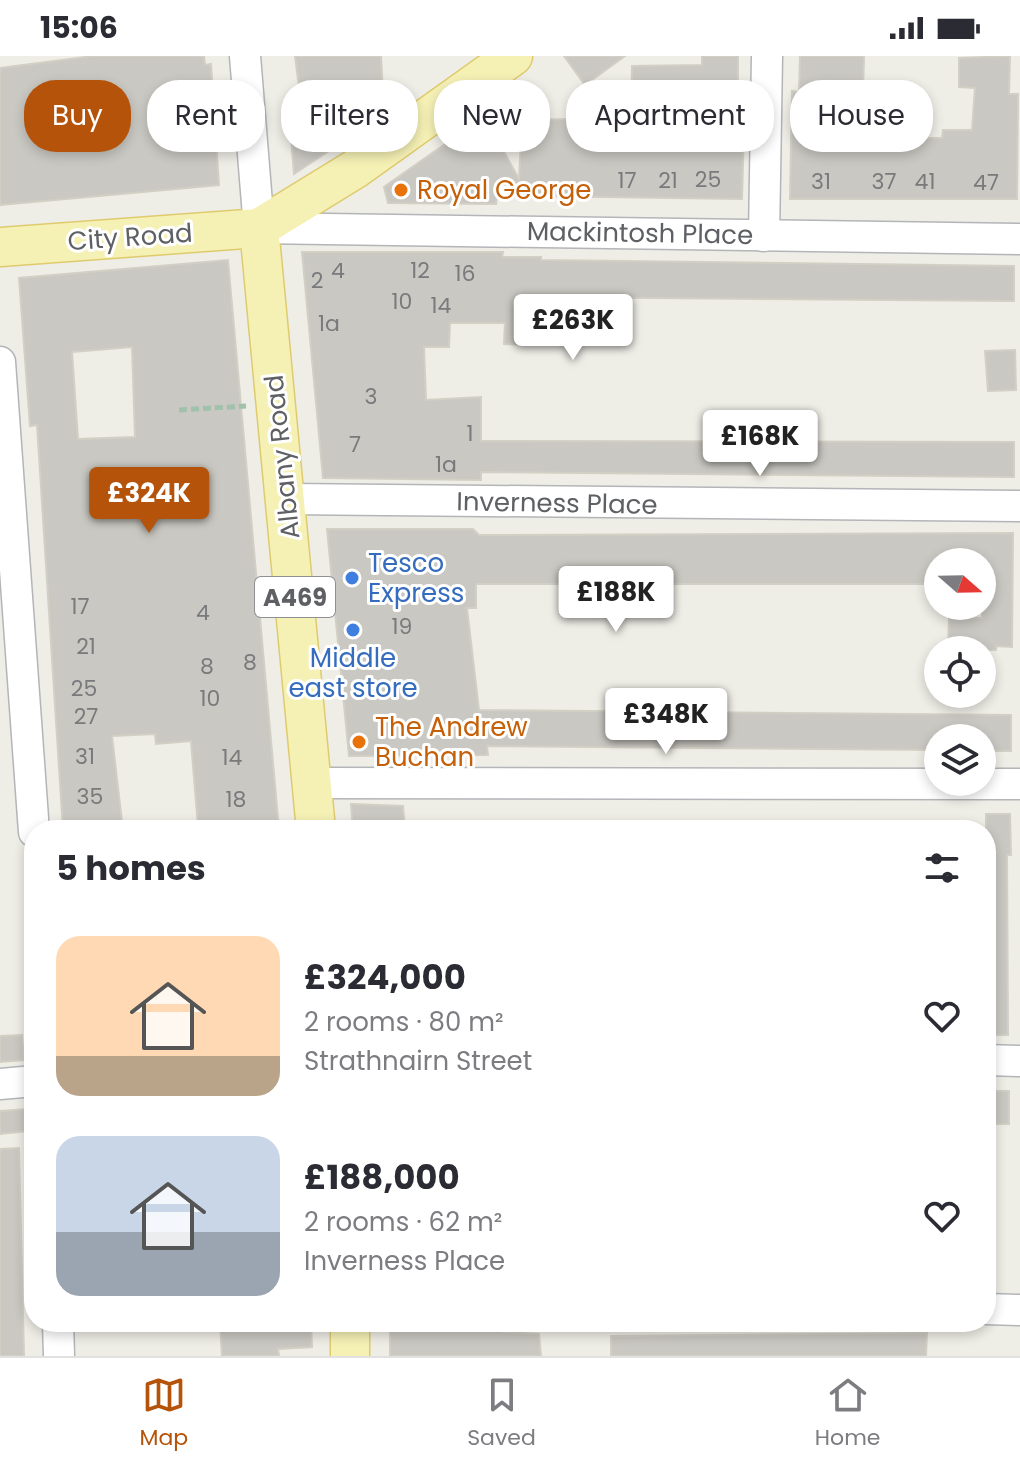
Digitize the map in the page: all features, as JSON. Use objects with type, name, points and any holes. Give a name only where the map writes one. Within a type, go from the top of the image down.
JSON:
[{"type":"main road","points":[[259,228],[355,169],[513,56]]},
{"type":"main road","name":"City Road","points":[[0,247],[259,228]]},
{"type":"main road","name":"Albany Road","points":[[259,228],[315,820]]},
{"type":"main road","points":[[350,1332],[350,1356]]},
{"type":"street","points":[[245,56],[259,228]]},
{"type":"street","points":[[764,236],[767,56]]},
{"type":"street","name":"Mackintosh Place","points":[[259,228],[391,227],[1020,239]]},
{"type":"street","points":[[0,362],[33,820]]},
{"type":"street","name":"Inverness Place","points":[[287,499],[1020,506]]},
{"type":"street","points":[[312,783],[1020,784]]},
{"type":"street","points":[[996,1060],[1020,1061]]},
{"type":"street","points":[[0,1084],[24,1082]]},
{"type":"street","points":[[996,1309],[1020,1310]]},
{"type":"street","points":[[58,1332],[59,1356]]},
{"type":"path","points":[[179,410],[246,406]]},
{"type":"building","points":[[93,56],[204,56],[205,65],[211,64],[212,80],[147,80],[147,152],[217,152],[219,185],[0,205],[0,68]]},
{"type":"building","points":[[295,56],[381,56],[382,80],[298,80]]},
{"type":"building","points":[[564,56],[625,56],[592,80],[581,80]]},
{"type":"building","points":[[702,56],[738,56],[738,80],[632,80],[632,66],[702,65]]},
{"type":"building","points":[[800,56],[864,56],[863,80],[799,80]]},
{"type":"building","points":[[1010,56],[1009,94],[1018,94],[1017,199],[790,199],[791,152],[933,152],[933,138],[942,138],[943,130],[972,130],[975,88],[959,87],[959,58]]},
{"type":"building","points":[[550,119],[566,119],[566,152],[743,152],[742,199],[533,196],[497,197],[496,204],[388,203],[384,187],[434,152],[504,152],[519,179],[520,152],[550,152]]},
{"type":"building","points":[[292,152],[327,152],[294,174]]},
{"type":"building","points":[[302,252],[503,252],[502,257],[541,257],[541,260],[1014,266],[1014,301],[539,297],[538,326],[531,325],[530,345],[504,344],[505,323],[450,323],[449,347],[424,347],[426,400],[481,397],[481,441],[1014,442],[1014,477],[481,472],[481,480],[323,478]]},
{"type":"building","points":[[228,260],[278,820],[197,820],[191,741],[156,744],[155,734],[112,736],[122,820],[62,820],[37,425],[30,426],[19,278]],"holes":[[[132,347],[135,437],[78,439],[72,352]]]},
{"type":"building","points":[[1015,350],[1016,390],[988,391],[985,351]]},
{"type":"building","points":[[327,529],[473,529],[479,535],[1013,533],[1012,647],[996,646],[996,636],[948,636],[949,620],[996,620],[996,548],[924,548],[924,584],[476,584],[476,608],[467,608],[479,710],[1011,715],[1011,751],[996,751],[996,724],[924,724],[924,750],[487,746],[488,755],[349,756]]},
{"type":"building","points":[[351,804],[403,806],[404,820],[352,820]]},
{"type":"building","points":[[986,814],[1010,814],[1011,855],[1007,855],[1008,1035],[996,1035],[996,820],[986,820]]},
{"type":"building","points":[[22,1035],[24,1060],[0,1062],[0,1036]]},
{"type":"building","points":[[996,1091],[1009,1091],[1009,1124],[996,1124]]},
{"type":"building","points":[[24,1109],[24,1131],[0,1134],[0,1111]]},
{"type":"building","points":[[19,1148],[24,1356],[0,1356],[0,1149]]},
{"type":"building","points":[[221,1332],[311,1332],[312,1347],[278,1349],[279,1356],[222,1356]]},
{"type":"building","points":[[390,1332],[502,1332],[539,1334],[541,1356],[390,1356]]},
{"type":"building","points":[[927,1333],[926,1356],[611,1356],[611,1336]]},
{"type":"place","name":"Royal George","points":[[401,190]]},
{"type":"place","name":"Tesco Express","points":[[352,578]]},
{"type":"place","name":"Middle east store","points":[[353,630]]},
{"type":"place","name":"The Andrew Buchan","points":[[359,742]]}]
